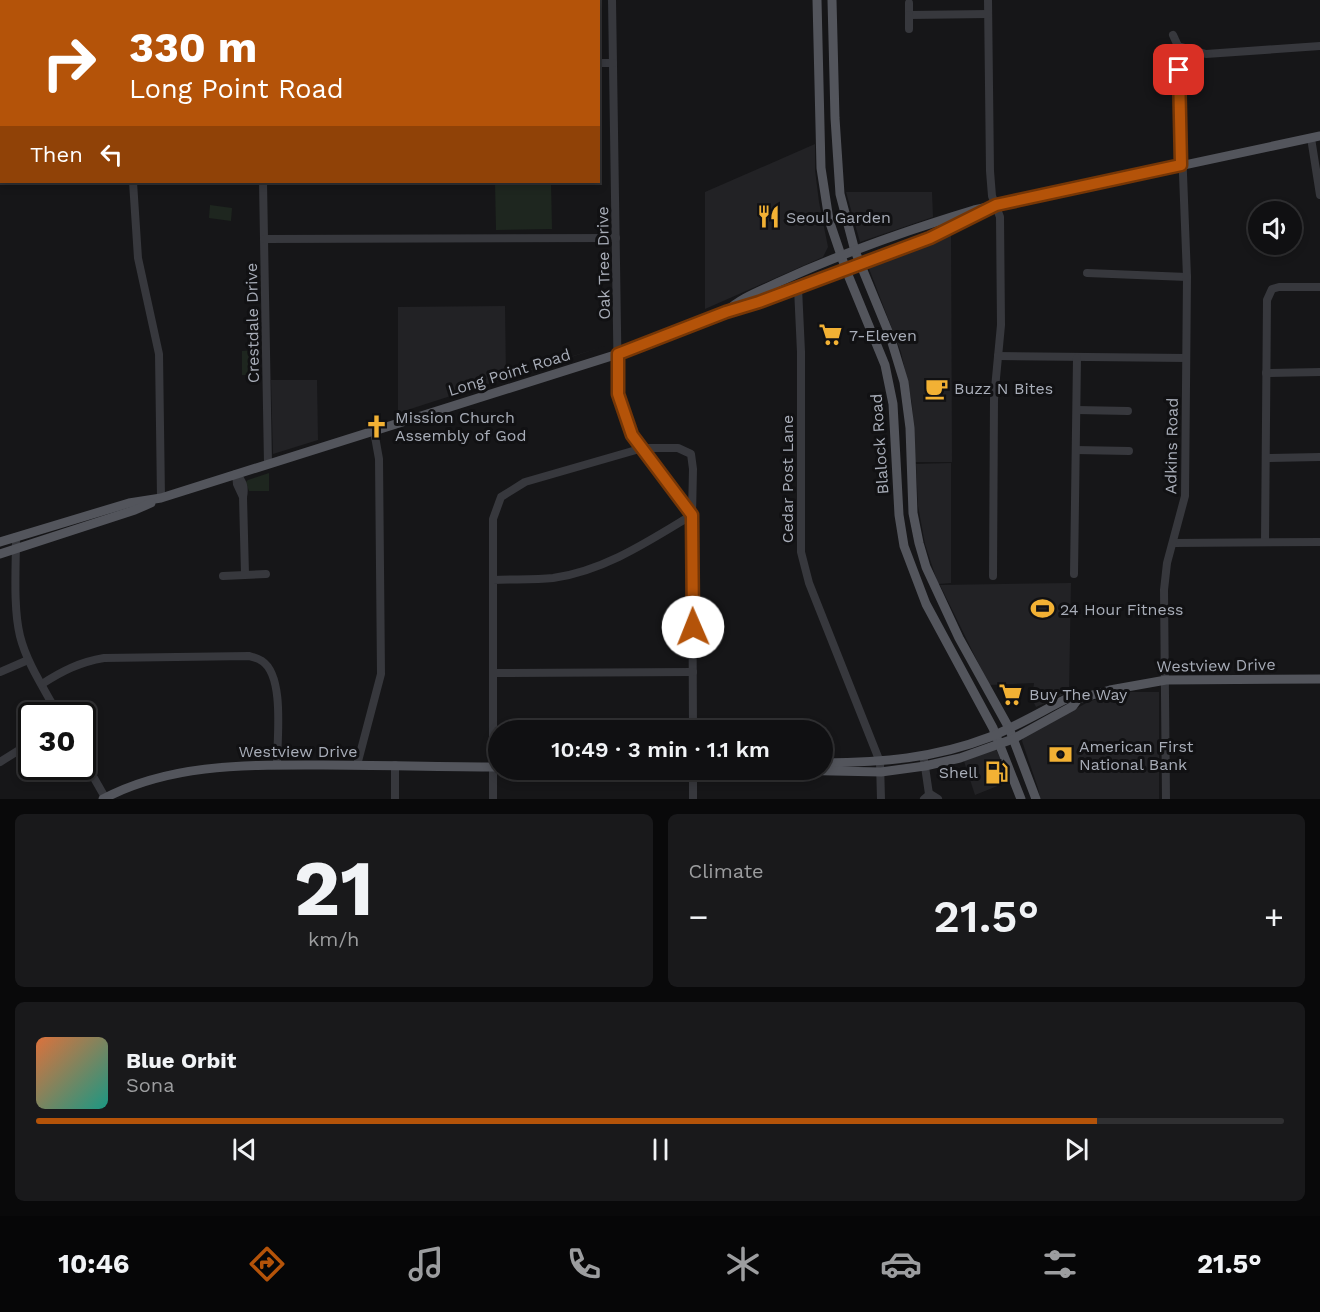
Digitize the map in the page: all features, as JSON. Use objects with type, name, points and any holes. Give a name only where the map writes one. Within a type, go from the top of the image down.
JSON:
[{"type":"main road","name":"Blalock Road","points":[[817,0],[821,153],[829,220],[846,270],[885,365],[894,404],[899,516],[904,546],[926,604],[996,734],[1021,799]]},
{"type":"main road","name":"Blalock Road","points":[[832,0],[836,153],[840,194],[855,251],[898,359],[908,404],[913,513],[926,567],[959,638],[1009,728],[1036,799]]},
{"type":"main road","points":[[818,77],[833,77]]},
{"type":"main road","name":"Long Point Road","points":[[726,312],[737,302],[841,256],[934,222],[996,205],[1316,137]]},
{"type":"main road","points":[[821,153],[836,153]]},
{"type":"main road","name":"Long Point Road","points":[[0,554],[135,510],[161,498],[618,354],[930,238],[996,205]]},
{"type":"main road","points":[[885,365],[898,359]]},
{"type":"main road","points":[[896,457],[910,457]]},
{"type":"main road","name":"Long Point Road","points":[[0,542],[129,502],[161,498]]},
{"type":"main road","points":[[913,573],[926,567]]},
{"type":"main road","points":[[946,642],[959,638]]},
{"type":"main road","name":"Westview Drive","points":[[833,764],[880,767],[956,748],[996,734],[1068,698],[1078,699],[1110,690],[1166,680],[1320,679]]},
{"type":"main road","name":"Westview Drive","points":[[833,769],[925,766],[960,758],[1013,739],[1073,706],[1078,699]]},
{"type":"main road","name":"Westview Drive","points":[[105,798],[147,781],[190,771],[240,765],[488,767]]},
{"type":"street","name":"Oak Tree Drive","points":[[612,0],[618,394],[632,435],[692,515]]},
{"type":"street","points":[[988,0],[990,171],[992,196],[1000,217],[1001,325],[994,399],[993,576]]},
{"type":"street","points":[[909,3],[909,29]]},
{"type":"street","points":[[909,15],[988,14]]},
{"type":"street","points":[[1173,35],[1178,46],[1206,54],[1320,46]]},
{"type":"street","name":"Adkins Road","points":[[1166,799],[1164,590],[1167,563],[1185,496],[1187,277],[1178,46]]},
{"type":"street","points":[[600,63],[613,63]]},
{"type":"street","points":[[1316,137],[1320,195]]},
{"type":"street","points":[[133,183],[138,258],[159,354],[161,498]]},
{"type":"street","name":"Crestdale Drive","points":[[264,183],[268,464]]},
{"type":"street","points":[[264,239],[616,238]]},
{"type":"street","points":[[1087,273],[1187,277]]},
{"type":"street","points":[[1264,542],[1267,300],[1272,289],[1279,287],[1320,287]]},
{"type":"street","name":"Cedar Post Lane","points":[[798,288],[801,352],[801,552],[809,583],[880,767],[881,799]]},
{"type":"street","points":[[998,356],[1186,358]]},
{"type":"street","points":[[1074,574],[1077,358]]},
{"type":"street","points":[[1266,372],[1320,372]]},
{"type":"street","points":[[1077,410],[1128,411]]},
{"type":"street","points":[[357,765],[381,674],[379,459],[374,430]]},
{"type":"street","points":[[494,720],[493,519],[501,497],[525,482],[642,448],[678,448],[691,454],[693,469],[693,720]]},
{"type":"street","points":[[1077,450],[1129,451]]},
{"type":"street","points":[[1266,458],[1320,457]]},
{"type":"street","points":[[236,474],[242,480],[244,489],[245,574]]},
{"type":"street","points":[[493,580],[554,578],[598,567],[644,544],[692,515]]},
{"type":"street","points":[[16,537],[18,624],[28,660],[52,702]]},
{"type":"street","points":[[1174,543],[1320,542]]},
{"type":"street","points":[[223,576],[266,574]]},
{"type":"street","points":[[42,684],[70,667],[104,658],[249,656],[256,658],[273,672],[277,688],[277,765]]},
{"type":"street","points":[[0,672],[28,660]]},
{"type":"street","points":[[493,673],[693,672]]},
{"type":"street","points":[[0,762],[18,751]]},
{"type":"street","points":[[924,756],[926,797],[933,795],[938,799]]},
{"type":"street","points":[[395,765],[395,799]]},
{"type":"street","points":[[95,780],[105,798]]},
{"type":"street","points":[[493,799],[494,780]]},
{"type":"street","points":[[693,780],[693,799]]},
{"type":"shaded area","points":[[815,144],[819,202],[828,247],[823,257],[705,309],[705,192]]},
{"type":"shaded area","points":[[495,183],[551,183],[552,229],[496,230]]},
{"type":"shaded area","points":[[846,192],[932,192],[933,217],[860,242]]},
{"type":"shaded area","points":[[210,205],[232,208],[231,221],[209,218]]},
{"type":"shaded area","points":[[951,233],[952,462],[915,462],[912,403],[901,352],[868,266]]},
{"type":"shaded area","points":[[505,306],[506,377],[605,346],[398,413],[398,307]]},
{"type":"shaded area","points":[[255,350],[256,375],[242,375],[242,351]]},
{"type":"shaded area","points":[[271,380],[317,380],[318,440],[273,454]]},
{"type":"shaded area","points":[[951,463],[951,583],[938,584],[925,544],[918,506],[916,464]]},
{"type":"shaded area","points":[[269,473],[269,491],[249,491],[246,482],[248,480]]},
{"type":"shaded area","points":[[1071,583],[1069,692],[1036,707],[1032,699],[1034,683],[989,685],[940,585]]},
{"type":"shaded area","points":[[1124,692],[1159,692],[1159,799],[1040,799],[1023,738],[1090,701]]},
{"type":"shaded area","points":[[996,749],[1010,781],[975,795],[964,761]]},
{"type":"place","name":"Seoul Garden","points":[[768,217]]},
{"type":"place","name":"7-Eleven","points":[[831,335]]},
{"type":"place","name":"Buzz N Bites","points":[[936,388]]},
{"type":"place","name":"Mission Church Assembly of God","points":[[377,426]]},
{"type":"place","name":"24 Hour Fitness","points":[[1042,609]]},
{"type":"place","name":"Buy The Way","points":[[1011,694]]},
{"type":"place","name":"American First National Bank","points":[[1061,755]]},
{"type":"place","name":"Shell","points":[[996,772]]},
{"type":"route","points":[[693,627],[692,515],[632,435],[618,394],[618,354],[930,238],[996,205],[1181,165],[1179,70]]}]
